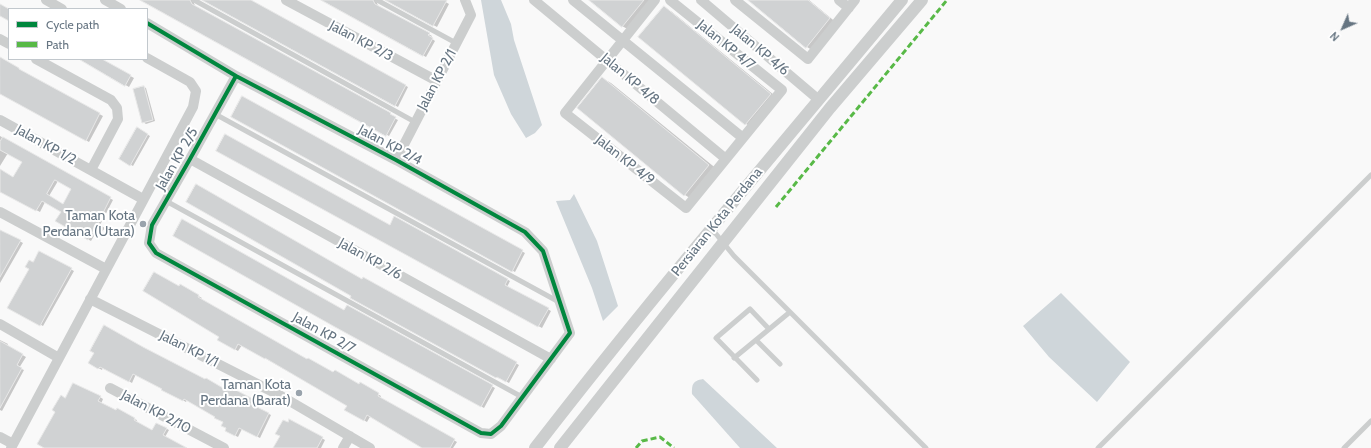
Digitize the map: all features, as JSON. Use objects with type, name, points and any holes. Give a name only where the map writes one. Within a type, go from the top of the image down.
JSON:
[{"type":"street","points":[[46,0],[60,8]]},
{"type":"street","points":[[105,0],[119,8]]},
{"type":"street","name":"Jalan KP 2/3","points":[[286,0],[437,81]]},
{"type":"street","name":"Jalan KP 2/1","points":[[396,160],[471,15],[465,0]]},
{"type":"street","name":"Jalan KP 4/8","points":[[534,0],[726,159]]},
{"type":"street","name":"Jalan KP 4/8","points":[[573,0],[743,138]]},
{"type":"street","points":[[607,60],[655,0]]},
{"type":"street","name":"Jalan KP 4/7","points":[[670,0],[782,90],[743,138]]},
{"type":"street","name":"Jalan KP 4/6","points":[[701,0],[819,100]]},
{"type":"street","name":"Jalan KP 4/6","points":[[735,0],[808,59],[852,4]]},
{"type":"street","points":[[839,0],[852,4]]},
{"type":"street","name":"Persiaran Kota Perdana","points":[[535,448],[581,389],[769,159],[902,0]]},
{"type":"street","name":"Persiaran Kota Perdana","points":[[560,448],[830,108],[922,0]]},
{"type":"street","name":"Jalan KP 2/4","points":[[148,24],[236,76],[396,160],[525,232],[543,251],[570,333],[550,359]]},
{"type":"street","points":[[0,437],[12,446],[192,107],[196,91],[190,82],[148,59]]},
{"type":"street","name":"Jalan KP 1/2","points":[[38,60],[111,100],[117,108],[118,119],[91,170]]},
{"type":"street","name":"Jalan KP 4/9","points":[[607,60],[565,113],[686,208],[726,159]]},
{"type":"street","name":"Jalan KP 2/5","points":[[156,253],[149,243],[152,225],[236,76]]},
{"type":"street","name":"Jalan KP 1/2","points":[[0,120],[144,199]]},
{"type":"street","points":[[726,159],[743,138]]},
{"type":"street","name":"Jalan KP 2/6","points":[[190,159],[550,359]]},
{"type":"street","points":[[0,212],[106,269]]},
{"type":"street","name":"Jalan KP 2/7","points":[[156,253],[481,433],[491,434],[501,426],[522,397]]},
{"type":"street","name":"Jalan KP 1/1","points":[[90,299],[282,396],[370,448]]},
{"type":"street","points":[[0,324],[59,358]]},
{"type":"street","points":[[522,397],[550,359]]},
{"type":"street","name":"Jalan KP 2/10","points":[[110,388],[224,448]]},
{"type":"street","points":[[343,448],[350,436]]},
{"type":"lane","points":[[194,0],[415,122]]},
{"type":"lane","points":[[377,0],[456,43]]},
{"type":"lane","points":[[215,114],[560,303]]},
{"type":"lane","points":[[1098,448],[1371,175]]},
{"type":"lane","points":[[166,201],[522,397]]},
{"type":"lane","points":[[712,229],[734,256],[926,448]]},
{"type":"lane","points":[[757,380],[716,338],[750,309],[769,329]]},
{"type":"lane","points":[[734,358],[790,312]]},
{"type":"lane","points":[[756,340],[780,364]]},
{"type":"lane","points":[[1344,448],[1371,421]]},
{"type":"shaded area","points":[[481,0],[501,0],[511,24],[514,40],[542,125],[535,133],[526,138],[511,114],[494,75]]},
{"type":"shaded area","points":[[574,194],[597,241],[618,306],[603,321],[592,288],[556,201],[570,200]]},
{"type":"shaded area","points":[[1061,293],[1130,362],[1097,402],[1049,357],[1023,326]]},
{"type":"shaded area","points":[[703,379],[777,448],[740,448],[692,394],[693,384]]},
{"type":"building","points":[[140,0],[190,0],[192,4],[396,117],[386,136]]},
{"type":"building","points":[[202,0],[251,0],[406,85],[395,106]]},
{"type":"building","points":[[321,0],[373,0],[375,4],[430,33],[428,35],[433,38],[423,56]]},
{"type":"building","points":[[385,0],[447,0],[433,26]]},
{"type":"building","points":[[589,0],[644,0],[622,27]]},
{"type":"building","points":[[748,0],[808,0],[830,18],[806,48]]},
{"type":"building","points":[[0,4],[8,8],[8,20],[0,16]]},
{"type":"building","points":[[664,6],[771,94],[745,125],[638,37]]},
{"type":"building","points":[[0,57],[100,113],[86,141],[0,94]]},
{"type":"building","points":[[81,60],[104,60],[131,75],[125,86]]},
{"type":"building","points":[[602,77],[709,165],[684,196],[577,108]]},
{"type":"building","points":[[144,86],[153,120],[142,123],[133,89]]},
{"type":"building","points":[[242,96],[523,250],[512,272],[231,117]]},
{"type":"building","points":[[137,127],[148,134],[130,166],[119,159]]},
{"type":"building","points":[[225,134],[390,225],[394,216],[508,279],[505,285],[549,308],[538,327],[216,151]]},
{"type":"building","points":[[3,137],[111,197],[98,223],[102,225],[98,232],[94,230],[88,240],[55,221],[61,212],[42,201],[36,211],[0,192],[0,169],[13,177],[22,162],[0,150],[0,142]],"holes":[[[55,180],[71,189],[63,204],[47,194]]]},
{"type":"building","points":[[196,184],[362,279],[363,277],[517,362],[506,382],[497,377],[496,378],[350,298],[351,296],[186,202]]},
{"type":"building","points":[[182,219],[344,310],[347,305],[493,385],[481,407],[173,236]]},
{"type":"building","points":[[0,230],[21,240],[0,277]]},
{"type":"building","points":[[39,251],[72,268],[40,326],[7,308],[29,269],[25,267],[29,260],[33,262]]},
{"type":"building","points":[[154,272],[179,286],[180,284],[199,295],[198,297],[307,359],[308,358],[333,372],[335,370],[359,384],[360,382],[379,393],[378,396],[455,439],[450,448],[422,448],[367,415],[364,421],[344,410],[347,406],[265,358],[238,344],[235,350],[217,340],[219,337],[143,291]]},
{"type":"building","points":[[104,325],[228,391],[230,387],[253,399],[251,404],[269,413],[257,437],[239,428],[235,436],[225,431],[226,428],[221,426],[223,422],[214,418],[215,417],[184,399],[183,401],[133,374],[129,382],[100,367],[98,369],[88,363],[94,353],[90,351]]},
{"type":"building","points":[[0,341],[23,354],[17,365],[22,368],[0,408]]},
{"type":"building","points":[[73,383],[101,396],[98,401],[116,410],[117,408],[152,430],[156,423],[167,428],[163,435],[187,448],[44,448],[37,444],[55,412],[52,410],[61,395],[65,398]]},
{"type":"building","points":[[289,419],[323,437],[317,448],[273,448],[280,436],[275,434],[283,420],[288,422]]},
{"type":"marked path","points":[[776,207],[947,0]]},
{"type":"marked path","points":[[636,448],[642,441],[660,437],[674,448]]},
{"type":"cycle path","points":[[148,24],[236,76]]},
{"type":"cycle path","points":[[236,76],[396,160],[525,232],[543,251],[570,333],[501,426],[491,434],[481,433],[156,253],[149,243],[152,225],[236,76]]},
{"type":"place","name":"Taman Kota Perdana (Utara)","points":[[143,224]]},
{"type":"place","name":"Taman Kota Perdana (Barat)","points":[[299,393]]}]
